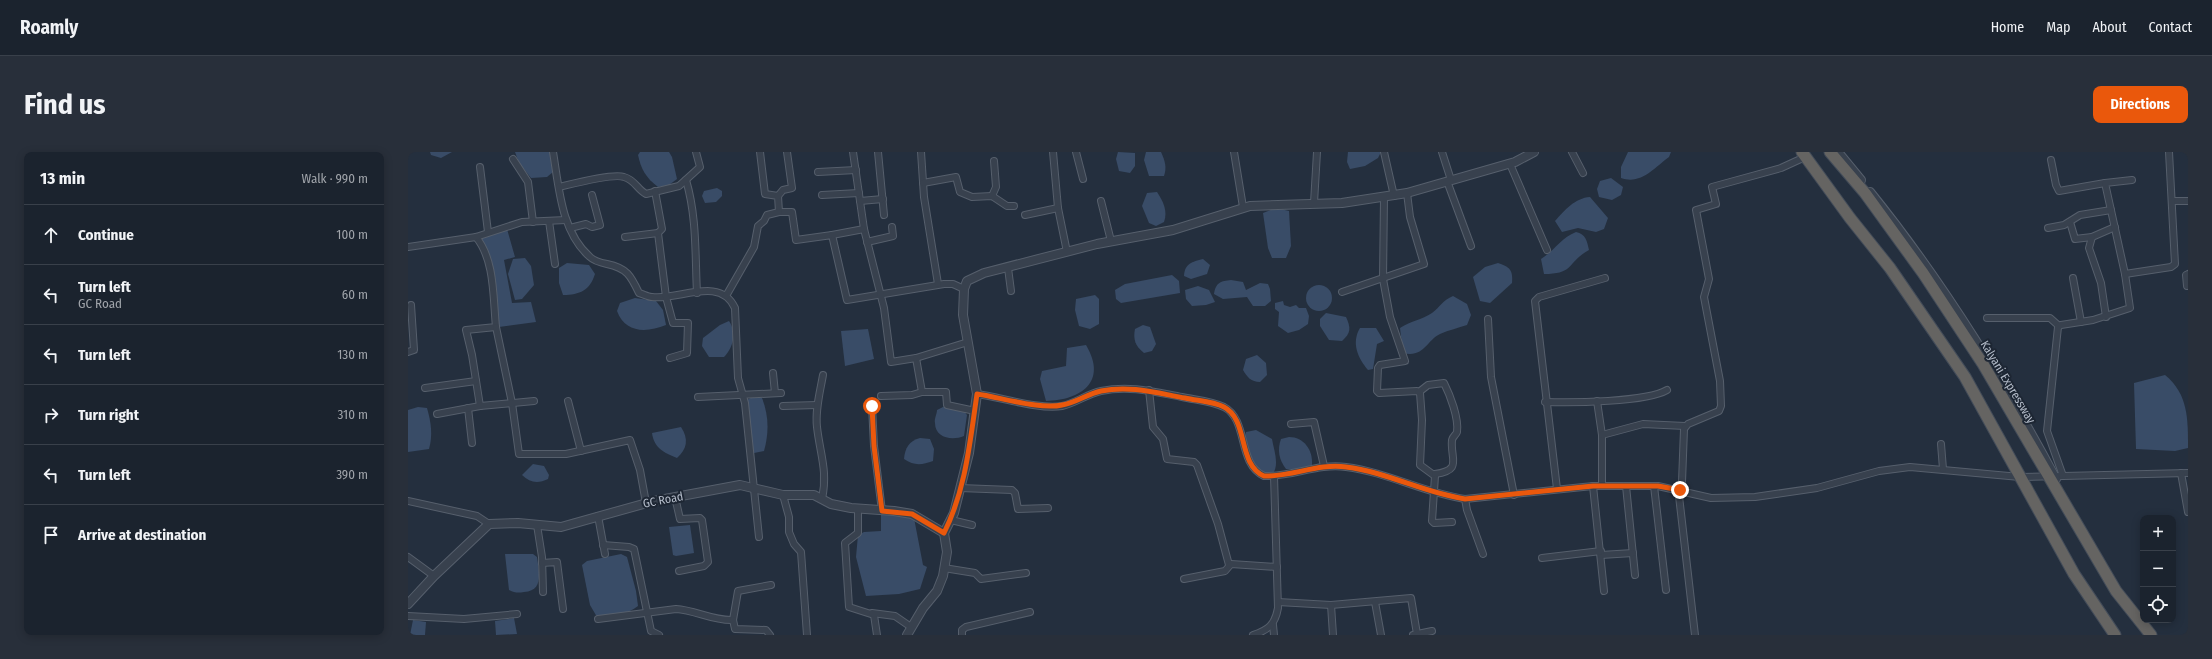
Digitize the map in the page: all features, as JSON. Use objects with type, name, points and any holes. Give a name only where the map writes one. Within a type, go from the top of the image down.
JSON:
[{"type":"highway","name":"Kalyani Expressway","points":[[1830,152],[1865,193],[1923,273],[2056,477],[2116,591],[2151,635]]},
{"type":"highway","points":[[1803,154],[1890,268],[1965,376],[2074,574],[2115,635]]},
{"type":"street","points":[[553,152],[566,220],[576,242],[591,259],[620,267],[629,274],[640,293],[652,297],[718,292],[731,298],[735,308],[738,378],[742,394],[758,537]]},
{"type":"street","points":[[559,187],[623,176],[635,182],[640,191],[646,194],[679,186],[700,167],[696,152]]},
{"type":"street","points":[[760,152],[765,194],[778,196]]},
{"type":"street","points":[[779,212],[778,196],[783,190],[792,188],[787,152]]},
{"type":"street","points":[[853,152],[864,229],[880,294],[891,362],[916,358],[968,342]]},
{"type":"street","points":[[878,152],[884,215]]},
{"type":"street","points":[[921,152],[923,184],[938,284]]},
{"type":"street","points":[[1053,152],[1058,208],[1067,252]]},
{"type":"street","points":[[1076,152],[1083,179]]},
{"type":"street","points":[[1234,152],[1243,207]]},
{"type":"street","points":[[1314,203],[1316,152]]},
{"type":"street","points":[[1384,152],[1394,196]]},
{"type":"street","points":[[1442,152],[1449,181],[1471,246]]},
{"type":"street","points":[[907,635],[923,608],[937,591],[947,552],[944,533],[950,520],[960,488],[969,453],[977,394],[964,315],[964,289],[968,281],[975,277],[1111,241],[1173,230],[1243,207],[1260,204],[1342,203],[1394,196],[1510,164],[1522,160],[1534,152]]},
{"type":"street","points":[[1572,152],[1582,172]]},
{"type":"street","points":[[1838,152],[1902,231],[1935,277],[1988,359],[2056,477]]},
{"type":"street","points":[[2125,274],[2175,265],[2169,152]]},
{"type":"street","points":[[1602,435],[1643,424],[1685,426],[1720,410],[1720,381],[1704,297],[1709,279],[1696,210],[1716,204],[1712,187],[1781,168],[1803,154]]},
{"type":"street","points":[[513,159],[528,182],[533,222]]},
{"type":"street","points":[[2051,160],[2058,190],[2132,180]]},
{"type":"street","points":[[992,196],[996,187],[994,161]]},
{"type":"street","points":[[1510,164],[1547,250]]},
{"type":"street","points":[[480,167],[488,232]]},
{"type":"street","points":[[818,172],[856,170]]},
{"type":"street","points":[[923,184],[956,177],[960,192],[972,197],[992,196],[1007,206],[1014,206]]},
{"type":"street","points":[[686,180],[692,199],[697,293]]},
{"type":"street","points":[[2059,326],[2106,317],[2130,308],[2125,274],[2105,183]]},
{"type":"street","points":[[625,238],[658,233],[662,230],[655,191]]},
{"type":"street","points":[[822,195],[859,193]]},
{"type":"street","points":[[1342,292],[1424,264],[1410,217],[1407,193]]},
{"type":"street","points":[[570,228],[586,224],[592,228],[600,225],[592,195]]},
{"type":"street","points":[[1384,198],[1383,279],[1390,317],[1405,361],[1380,365],[1378,368],[1377,391],[1378,393],[1395,394],[1419,392],[1428,385],[1444,384],[1456,417],[1457,432],[1452,440],[1454,460],[1452,467],[1447,472],[1434,474],[1420,465],[1422,413],[1419,392]]},
{"type":"street","points":[[860,201],[883,199]]},
{"type":"street","points":[[1101,201],[1111,241]]},
{"type":"street","points":[[2172,201],[2188,201]]},
{"type":"street","points":[[1025,215],[1058,208]]},
{"type":"street","points":[[2048,228],[2070,222],[2080,216],[2111,210]]},
{"type":"street","points":[[726,296],[754,247],[758,226],[764,221],[767,215],[779,212],[792,212],[796,240],[864,229]]},
{"type":"street","points":[[408,247],[476,237],[522,222],[566,220]]},
{"type":"street","points":[[548,221],[555,264]]},
{"type":"street","points":[[2070,222],[2074,239],[2092,237],[2115,227]]},
{"type":"street","points":[[867,242],[893,236],[892,227]]},
{"type":"street","points":[[658,233],[666,297],[673,323],[688,323],[687,353],[670,358]]},
{"type":"street","points":[[832,235],[847,300],[938,284],[953,284],[964,289]]},
{"type":"street","points":[[476,237],[484,246],[489,262],[496,327],[512,403],[519,454],[566,454],[630,440],[640,470],[646,503]]},
{"type":"street","points":[[2092,237],[2089,248],[2101,283],[2106,317]]},
{"type":"street","points":[[1008,268],[1011,291]]},
{"type":"street","points":[[2187,286],[2186,275],[2188,274]]},
{"type":"street","points":[[1557,489],[1545,402],[1535,299],[1605,278]]},
{"type":"street","points":[[2073,278],[2081,322]]},
{"type":"street","points":[[408,352],[414,350],[411,305]]},
{"type":"street","points":[[1987,318],[2050,318],[2059,326]]},
{"type":"street","points":[[1488,319],[1491,378],[1514,495]]},
{"type":"street","points":[[2056,477],[2047,431],[2059,326]]},
{"type":"street","points":[[480,406],[466,330],[496,327]]},
{"type":"street","points":[[916,358],[922,392]]},
{"type":"street","points":[[698,397],[778,393],[773,373]]},
{"type":"street","points":[[822,499],[825,464],[817,427],[817,404],[824,375]]},
{"type":"street","points":[[425,388],[476,380]]},
{"type":"street","points":[[977,394],[1041,405],[1061,406],[1088,394],[1103,390],[1134,388],[1210,402],[1226,408],[1238,425],[1252,466],[1262,475],[1274,476],[1324,466],[1356,469],[1433,492],[1465,499],[1593,486],[1654,486],[1680,490],[1712,498],[1755,497],[1817,488],[1895,468],[1943,469],[2020,477],[2188,473]]},
{"type":"street","points":[[1149,390],[1153,427],[1163,439],[1166,458],[1168,460],[1194,462],[1197,465],[1218,524],[1229,565],[1225,571],[1184,579]]},
{"type":"street","points":[[1545,402],[1598,401],[1661,394],[1667,390]]},
{"type":"street","points":[[881,396],[922,392],[946,392],[947,405],[975,411]]},
{"type":"street","points":[[437,414],[480,406],[534,401]]},
{"type":"street","points":[[568,401],[581,451]]},
{"type":"street","points":[[1598,401],[1602,435],[1602,486]]},
{"type":"street","points":[[783,406],[817,404]]},
{"type":"street","points":[[872,406],[874,446],[882,511]]},
{"type":"street","points":[[468,408],[472,444]]},
{"type":"street","points":[[1291,424],[1314,422],[1324,466]]},
{"type":"street","points":[[1685,426],[1682,447],[1680,511],[1695,635]]},
{"type":"street","points":[[1941,444],[1943,469]]},
{"type":"street","points":[[2181,473],[2188,512]]},
{"type":"street","points":[[1434,474],[1433,522],[1452,522]]},
{"type":"street","points":[[1274,476],[1278,602],[1273,625],[1274,635]]},
{"type":"street","name":"GC Road","points":[[489,524],[561,527],[646,503],[740,485],[783,495],[814,495],[831,504],[858,509],[912,514],[944,533]]},
{"type":"street","points":[[1593,486],[1604,591]]},
{"type":"street","points":[[1626,486],[1635,575]]},
{"type":"street","points":[[1654,486],[1666,590]]},
{"type":"street","points":[[960,488],[1012,490],[1015,493],[1018,509],[1048,508]]},
{"type":"street","points":[[783,495],[789,517],[789,532],[794,544],[801,552],[807,635]]},
{"type":"street","points":[[676,497],[680,519],[700,518],[702,520],[708,562],[704,566],[679,572]]},
{"type":"street","points":[[1465,499],[1467,512],[1483,554]]},
{"type":"street","points":[[408,501],[477,516],[489,524],[434,576],[408,604]]},
{"type":"street","points":[[858,509],[858,533],[846,542],[849,607],[872,613],[895,616],[911,627]]},
{"type":"street","points":[[598,516],[605,554]]},
{"type":"street","points":[[950,520],[972,525]]},
{"type":"street","points":[[537,525],[542,563],[543,592]]},
{"type":"street","points":[[603,545],[629,547],[634,549],[651,631],[658,635]]},
{"type":"street","points":[[1542,558],[1601,553],[1633,553]]},
{"type":"street","points":[[408,557],[434,576]]},
{"type":"street","points":[[542,563],[557,562],[563,610]]},
{"type":"street","points":[[1229,565],[1277,567]]},
{"type":"street","points":[[944,568],[975,573],[981,579],[1026,573]]},
{"type":"street","points":[[770,635],[766,630],[741,633],[734,628],[733,620],[738,590],[771,585]]},
{"type":"street","points":[[1278,602],[1331,604],[1412,599],[1415,635],[1432,631]]},
{"type":"street","points":[[1374,602],[1381,635]]},
{"type":"street","points":[[1331,604],[1333,635]]},
{"type":"street","points":[[598,619],[647,611],[682,609],[705,616],[733,620]]},
{"type":"street","points":[[962,635],[962,630],[966,627],[1030,612]]},
{"type":"street","points":[[872,613],[876,617],[877,635]]},
{"type":"street","points":[[408,616],[464,619],[517,614]]},
{"type":"street","points":[[1253,635],[1264,632],[1273,625]]},
{"type":"water","points":[[430,152],[452,152],[441,158],[431,155]]},
{"type":"water","points":[[515,152],[550,152],[553,172],[547,177],[531,178],[519,163]]},
{"type":"water","points":[[640,152],[669,152],[672,157],[677,179],[669,185],[658,187],[647,177],[642,169],[638,155]]},
{"type":"water","points":[[1118,152],[1135,153],[1135,166],[1130,173],[1119,171],[1116,159]]},
{"type":"water","points":[[1146,152],[1161,152],[1165,164],[1164,176],[1149,176],[1144,160]]},
{"type":"water","points":[[1348,152],[1381,152],[1378,158],[1365,166],[1350,169],[1347,162]]},
{"type":"water","points":[[1628,152],[1671,152],[1669,157],[1647,174],[1628,180],[1621,178],[1621,167]]},
{"type":"water","points":[[1611,178],[1623,187],[1621,195],[1612,200],[1599,197],[1597,189],[1600,181]]},
{"type":"water","points":[[717,188],[722,191],[722,196],[716,202],[705,203],[702,196],[704,191]]},
{"type":"water","points":[[1157,192],[1163,203],[1165,218],[1164,222],[1156,226],[1149,223],[1142,206],[1147,193]]},
{"type":"water","points":[[1590,197],[1608,218],[1604,229],[1596,232],[1578,228],[1562,232],[1555,221],[1575,202]]},
{"type":"water","points":[[1276,208],[1289,211],[1291,246],[1286,258],[1272,258],[1268,248],[1263,213]]},
{"type":"water","points":[[507,229],[515,257],[504,260],[512,303],[531,302],[536,322],[499,327],[491,268],[479,238]]},
{"type":"water","points":[[1576,232],[1584,236],[1589,250],[1566,270],[1554,274],[1544,274],[1541,259],[1562,241]]},
{"type":"water","points":[[525,258],[531,266],[534,285],[522,299],[515,300],[508,274],[513,259]]},
{"type":"water","points":[[1203,259],[1210,265],[1207,274],[1191,279],[1184,276],[1186,268],[1192,262]]},
{"type":"water","points":[[567,263],[589,265],[595,274],[587,288],[579,293],[563,295],[559,283],[559,268]]},
{"type":"water","points":[[1498,263],[1510,270],[1512,275],[1512,283],[1490,303],[1480,301],[1473,277],[1485,267]]},
{"type":"water","points":[[1172,275],[1179,281],[1180,293],[1121,303],[1116,299],[1115,290],[1125,284]]},
{"type":"water","points":[[1231,280],[1243,282],[1246,290],[1260,283],[1268,284],[1271,301],[1265,306],[1253,306],[1247,297],[1223,299],[1214,294],[1216,287],[1220,283]]},
{"type":"water","points":[[1319,285],[1328,289],[1332,298],[1328,307],[1319,311],[1310,307],[1306,298],[1310,289]]},
{"type":"water","points":[[1198,286],[1209,290],[1215,302],[1206,305],[1192,306],[1186,299],[1185,290]]},
{"type":"water","points":[[1095,295],[1099,299],[1099,324],[1090,329],[1079,326],[1075,310],[1076,299]]},
{"type":"water","points":[[1453,296],[1467,304],[1471,315],[1467,325],[1440,334],[1416,353],[1403,353],[1400,328],[1435,311]]},
{"type":"water","points":[[635,298],[656,301],[663,310],[666,325],[644,330],[625,324],[617,311],[620,303]]},
{"type":"water","points":[[1283,301],[1284,305],[1290,307],[1296,305],[1299,308],[1306,308],[1309,316],[1308,324],[1299,330],[1288,333],[1278,326],[1279,312],[1275,309],[1275,303]]},
{"type":"water","points":[[1326,313],[1346,317],[1349,324],[1349,333],[1342,341],[1329,340],[1320,326],[1320,319]]},
{"type":"water","points":[[729,321],[733,330],[733,340],[730,349],[724,357],[709,357],[702,346],[703,338],[720,325]]},
{"type":"water","points":[[1143,325],[1150,327],[1156,344],[1152,351],[1144,353],[1135,342],[1134,336],[1135,329]]},
{"type":"water","points":[[1360,328],[1376,328],[1384,341],[1377,344],[1373,369],[1368,370],[1361,360],[1357,350],[1356,339]]},
{"type":"water","points":[[868,329],[874,359],[845,366],[841,331]]},
{"type":"water","points":[[1086,345],[1092,358],[1094,369],[1092,379],[1087,386],[1080,393],[1070,397],[1046,401],[1040,379],[1042,371],[1066,366],[1067,348]]},
{"type":"water","points":[[1257,355],[1266,363],[1267,375],[1260,382],[1250,379],[1243,370],[1246,359]]},
{"type":"water","points":[[2165,375],[2173,382],[2178,390],[2185,407],[2188,427],[2188,448],[2175,451],[2136,449],[2134,383]]},
{"type":"water","points":[[754,396],[762,398],[768,424],[764,451],[754,453],[749,439],[747,400]]},
{"type":"water","points":[[418,407],[427,408],[430,418],[431,439],[429,449],[408,452],[408,410]]},
{"type":"water","points":[[943,407],[963,410],[967,415],[964,436],[950,438],[941,435],[938,432],[935,418],[937,410]]},
{"type":"water","points":[[681,427],[684,431],[686,444],[683,451],[677,458],[668,454],[657,446],[652,433]]},
{"type":"water","points":[[1256,430],[1272,439],[1276,467],[1272,475],[1261,474],[1246,449],[1246,432]]},
{"type":"water","points":[[1289,437],[1299,439],[1306,445],[1311,454],[1312,465],[1300,469],[1286,469],[1280,458],[1279,447],[1281,439]]},
{"type":"water","points":[[920,438],[930,439],[934,449],[933,461],[918,464],[911,463],[904,459],[905,452],[910,443]]},
{"type":"water","points":[[533,464],[544,466],[549,475],[548,479],[541,482],[534,482],[528,480],[522,475]]},
{"type":"water","points":[[885,513],[914,518],[923,565],[927,567],[920,589],[899,594],[866,596],[856,557],[858,535],[864,532],[881,531],[881,515]]},
{"type":"water","points":[[690,525],[694,553],[676,556],[673,555],[669,527]]},
{"type":"water","points":[[505,554],[533,554],[537,557],[539,580],[535,588],[530,591],[520,593],[509,590]]},
{"type":"water","points":[[621,554],[627,557],[636,591],[638,606],[629,612],[613,616],[597,617],[590,605],[582,565],[587,561]]},
{"type":"water","points":[[514,618],[517,634],[496,635],[495,621]]},
{"type":"water","points":[[413,620],[426,622],[425,635],[410,635]]},
{"type":"route","points":[[872,406],[876,471],[882,511],[894,510],[912,514],[944,533],[954,513],[969,453],[977,394],[1041,405],[1061,406],[1082,398],[1088,394],[1103,390],[1140,388],[1162,394],[1210,402],[1226,408],[1232,414],[1238,425],[1252,466],[1264,476],[1274,476],[1324,466],[1346,467],[1383,476],[1451,497],[1465,499],[1593,486],[1658,486],[1680,490]]}]
